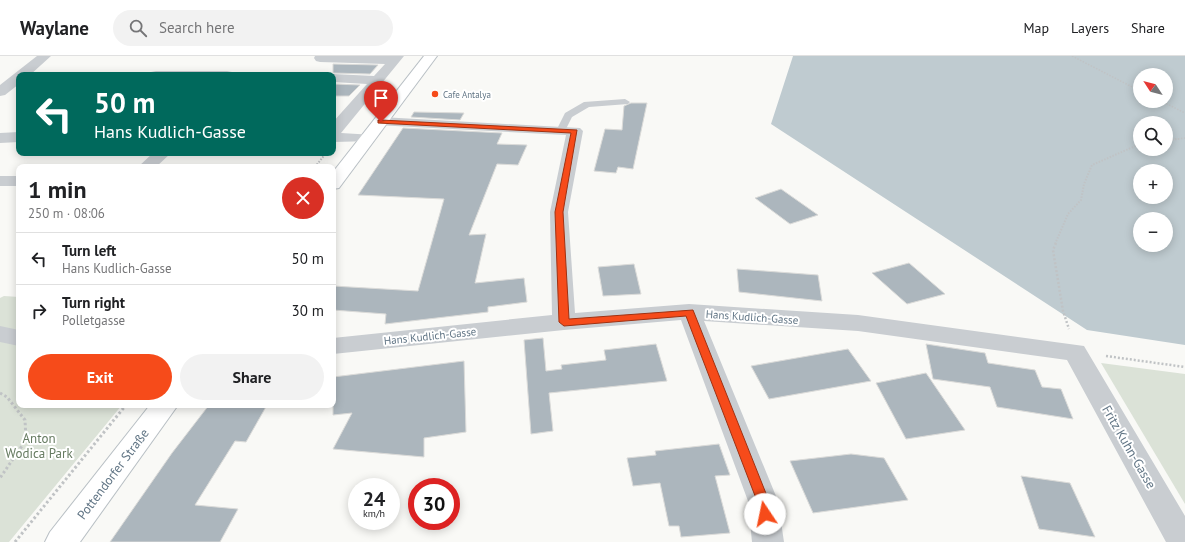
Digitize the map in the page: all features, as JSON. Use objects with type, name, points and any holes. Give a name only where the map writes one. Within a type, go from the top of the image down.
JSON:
[{"type":"main road","points":[[336,180],[431,56]]},
{"type":"main road","name":"Pottendorfer Straße","points":[[61,542],[163,408]]},
{"type":"street","points":[[26,72],[45,56]]},
{"type":"street","points":[[322,56],[320,58],[396,58]]},
{"type":"street","points":[[336,129],[396,58]]},
{"type":"street","points":[[336,78],[377,80]]},
{"type":"street","points":[[0,92],[16,80]]},
{"type":"street","points":[[336,113],[349,114]]},
{"type":"street","points":[[381,122],[575,131],[559,212],[564,322]]},
{"type":"street","points":[[0,138],[16,137]]},
{"type":"street","points":[[336,137],[368,138]]},
{"type":"street","points":[[150,164],[159,156]]},
{"type":"street","points":[[0,182],[16,181]]},
{"type":"street","points":[[689,312],[763,501],[768,542]]},
{"type":"street","name":"Hans Kudlich-Gasse","points":[[336,346],[564,322],[689,312],[858,324],[1075,352]]},
{"type":"street","points":[[0,334],[16,337]]},
{"type":"street","name":"Fritz Kuhn-Gasse","points":[[1075,352],[1183,542]]},
{"type":"lane","points":[[561,131],[568,115],[587,104],[625,102]]},
{"type":"path","points":[[1072,56],[1133,87]]},
{"type":"path","points":[[1173,107],[1185,113]]},
{"type":"path","points":[[1173,139],[1185,138]]},
{"type":"path","points":[[1133,147],[1092,165],[1084,184],[1081,200],[1068,214],[1053,250],[1063,311],[1075,352],[1185,367]]},
{"type":"path","points":[[317,164],[324,156]]},
{"type":"path","points":[[0,393],[7,397],[25,420],[26,440],[0,478]]},
{"type":"path","points":[[15,542],[124,408]]},
{"type":"green space","name":"Anton Wodica Park","points":[[4,296],[16,297],[16,408],[120,408],[9,542],[0,542],[0,298]]},
{"type":"green space","points":[[1101,363],[1185,374],[1185,504]]},
{"type":"shaded area","points":[[793,56],[1185,56],[1185,345],[1087,330],[771,124]]},
{"type":"building","points":[[333,64],[378,65],[370,74],[333,72]]},
{"type":"building","points":[[336,84],[360,85],[349,96],[336,96]]},
{"type":"building","points":[[631,103],[647,103],[633,169],[618,167],[616,173],[594,171],[605,129],[622,130],[624,106]]},
{"type":"building","points":[[414,112],[464,113],[460,120],[411,117]]},
{"type":"building","points":[[403,128],[502,133],[497,144],[527,145],[518,165],[497,164],[469,235],[486,234],[475,283],[524,278],[527,302],[488,307],[488,312],[385,324],[386,314],[336,310],[336,286],[418,291],[444,199],[358,195]]},
{"type":"building","points":[[781,189],[818,215],[790,224],[755,198]]},
{"type":"building","points":[[909,263],[945,294],[907,304],[872,273]]},
{"type":"building","points":[[634,264],[641,294],[603,296],[598,267]]},
{"type":"building","points":[[737,269],[818,275],[822,301],[739,292]]},
{"type":"building","points":[[543,338],[546,371],[562,369],[561,365],[606,360],[604,350],[656,344],[667,381],[549,393],[553,431],[531,434],[524,340]]},
{"type":"building","points":[[926,344],[985,353],[988,363],[1035,370],[1042,387],[1061,389],[1073,419],[997,407],[990,387],[933,379]]},
{"type":"building","points":[[848,349],[871,381],[769,399],[751,366]]},
{"type":"building","points":[[464,361],[466,432],[424,438],[424,457],[333,449],[352,413],[333,415],[333,408],[336,408],[336,377]]},
{"type":"building","points":[[926,373],[965,430],[906,439],[876,383]]},
{"type":"building","points":[[207,408],[265,408],[246,442],[235,441],[195,505],[238,509],[220,542],[110,542],[172,453]]},
{"type":"building","points":[[719,444],[730,475],[715,476],[730,533],[681,537],[679,526],[669,526],[660,483],[633,486],[627,458],[656,455],[655,451]]},
{"type":"building","points":[[851,454],[884,458],[908,500],[813,513],[790,461]]},
{"type":"building","points":[[1021,476],[1070,483],[1095,537],[1039,529]]},
{"type":"place","name":"Cafe Antalya","points":[[435,94]]},
{"type":"route","points":[[381,122],[575,131],[559,212],[564,322],[689,312],[763,501],[765,514]]}]
